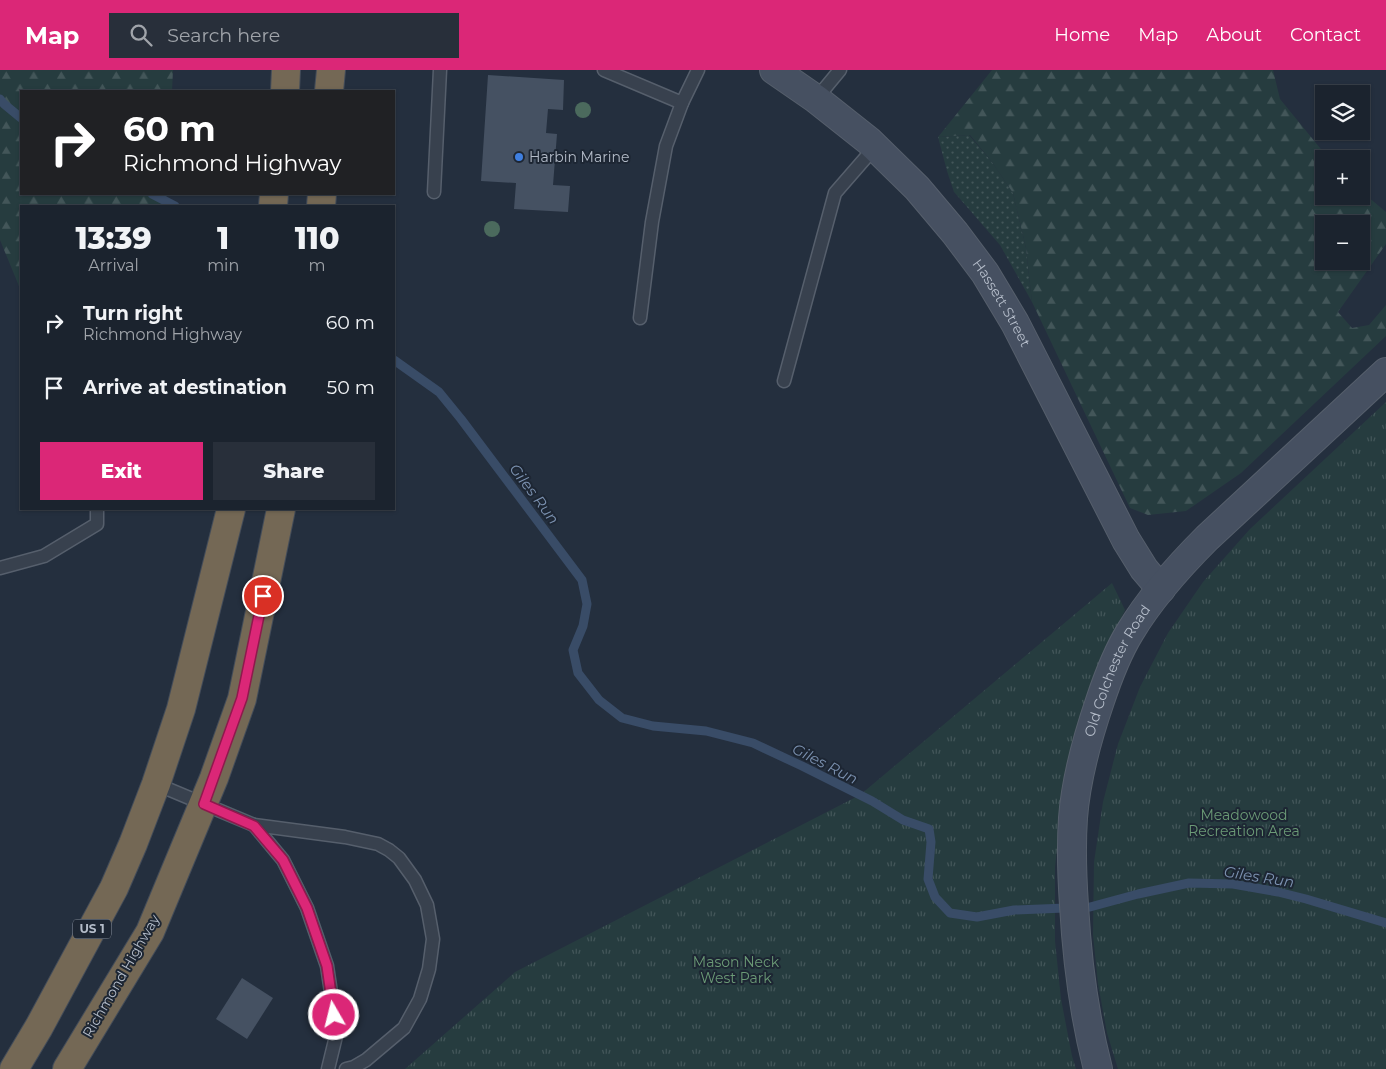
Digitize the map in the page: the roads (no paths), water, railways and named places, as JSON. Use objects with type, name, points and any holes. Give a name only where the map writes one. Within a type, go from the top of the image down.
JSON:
[{"type":"highway","points":[[284,90],[286,70]]},
{"type":"highway","points":[[329,90],[330,70]]},
{"type":"highway","name":"US 1","points":[[14,1069],[39,1027],[114,888],[133,844],[156,784],[181,709],[231,510]]},
{"type":"highway","name":"Richmond Highway","points":[[67,1069],[150,932],[204,804],[242,698],[281,510]]},
{"type":"street","name":"Hassett Street","points":[[774,70],[816,99],[869,141],[917,188],[955,233],[985,273],[1016,323],[1126,540],[1144,569],[1161,589]]},
{"type":"street","name":"Old Colchester Road","points":[[1098,1069],[1082,989],[1076,939],[1071,858],[1073,817],[1079,777],[1088,735],[1110,674],[1129,634],[1143,611],[1184,562],[1207,538],[1386,372]]},
{"type":"lane","points":[[434,192],[440,70]]},
{"type":"lane","points":[[604,70],[682,103]]},
{"type":"lane","points":[[640,318],[652,222],[666,146],[682,103],[698,70]]},
{"type":"lane","points":[[816,99],[840,70]]},
{"type":"lane","points":[[784,381],[835,192],[875,148]]},
{"type":"lane","points":[[0,568],[44,556],[97,524],[98,510]]},
{"type":"lane","points":[[156,784],[254,826],[345,837],[378,844],[399,858],[415,880],[427,905],[433,939],[429,969],[420,999],[404,1028],[366,1060],[346,1069]]},
{"type":"lane","points":[[254,826],[283,860],[307,908],[327,966],[337,1032],[328,1069]]},
{"type":"waterway","name":"Giles Run","points":[[0,99],[20,117]]},
{"type":"waterway","name":"Giles Run","points":[[154,195],[173,205]]},
{"type":"waterway","name":"Giles Run","points":[[395,361],[439,392],[582,580],[587,604],[583,626],[573,650],[578,673],[599,700],[622,718],[653,726],[706,731],[753,743],[872,801],[903,820],[929,829],[931,842],[928,879],[935,897],[950,913],[977,917],[1014,910],[1090,907],[1189,883],[1233,884],[1306,899],[1386,923]]},
{"type":"place","name":"Harbin Marine","points":[[519,157]]},
{"type":"park label","name":"Meadowood Recreation Area","points":[[1244,824]]},
{"type":"park label","name":"Mason Neck West Park","points":[[736,970]]}]
